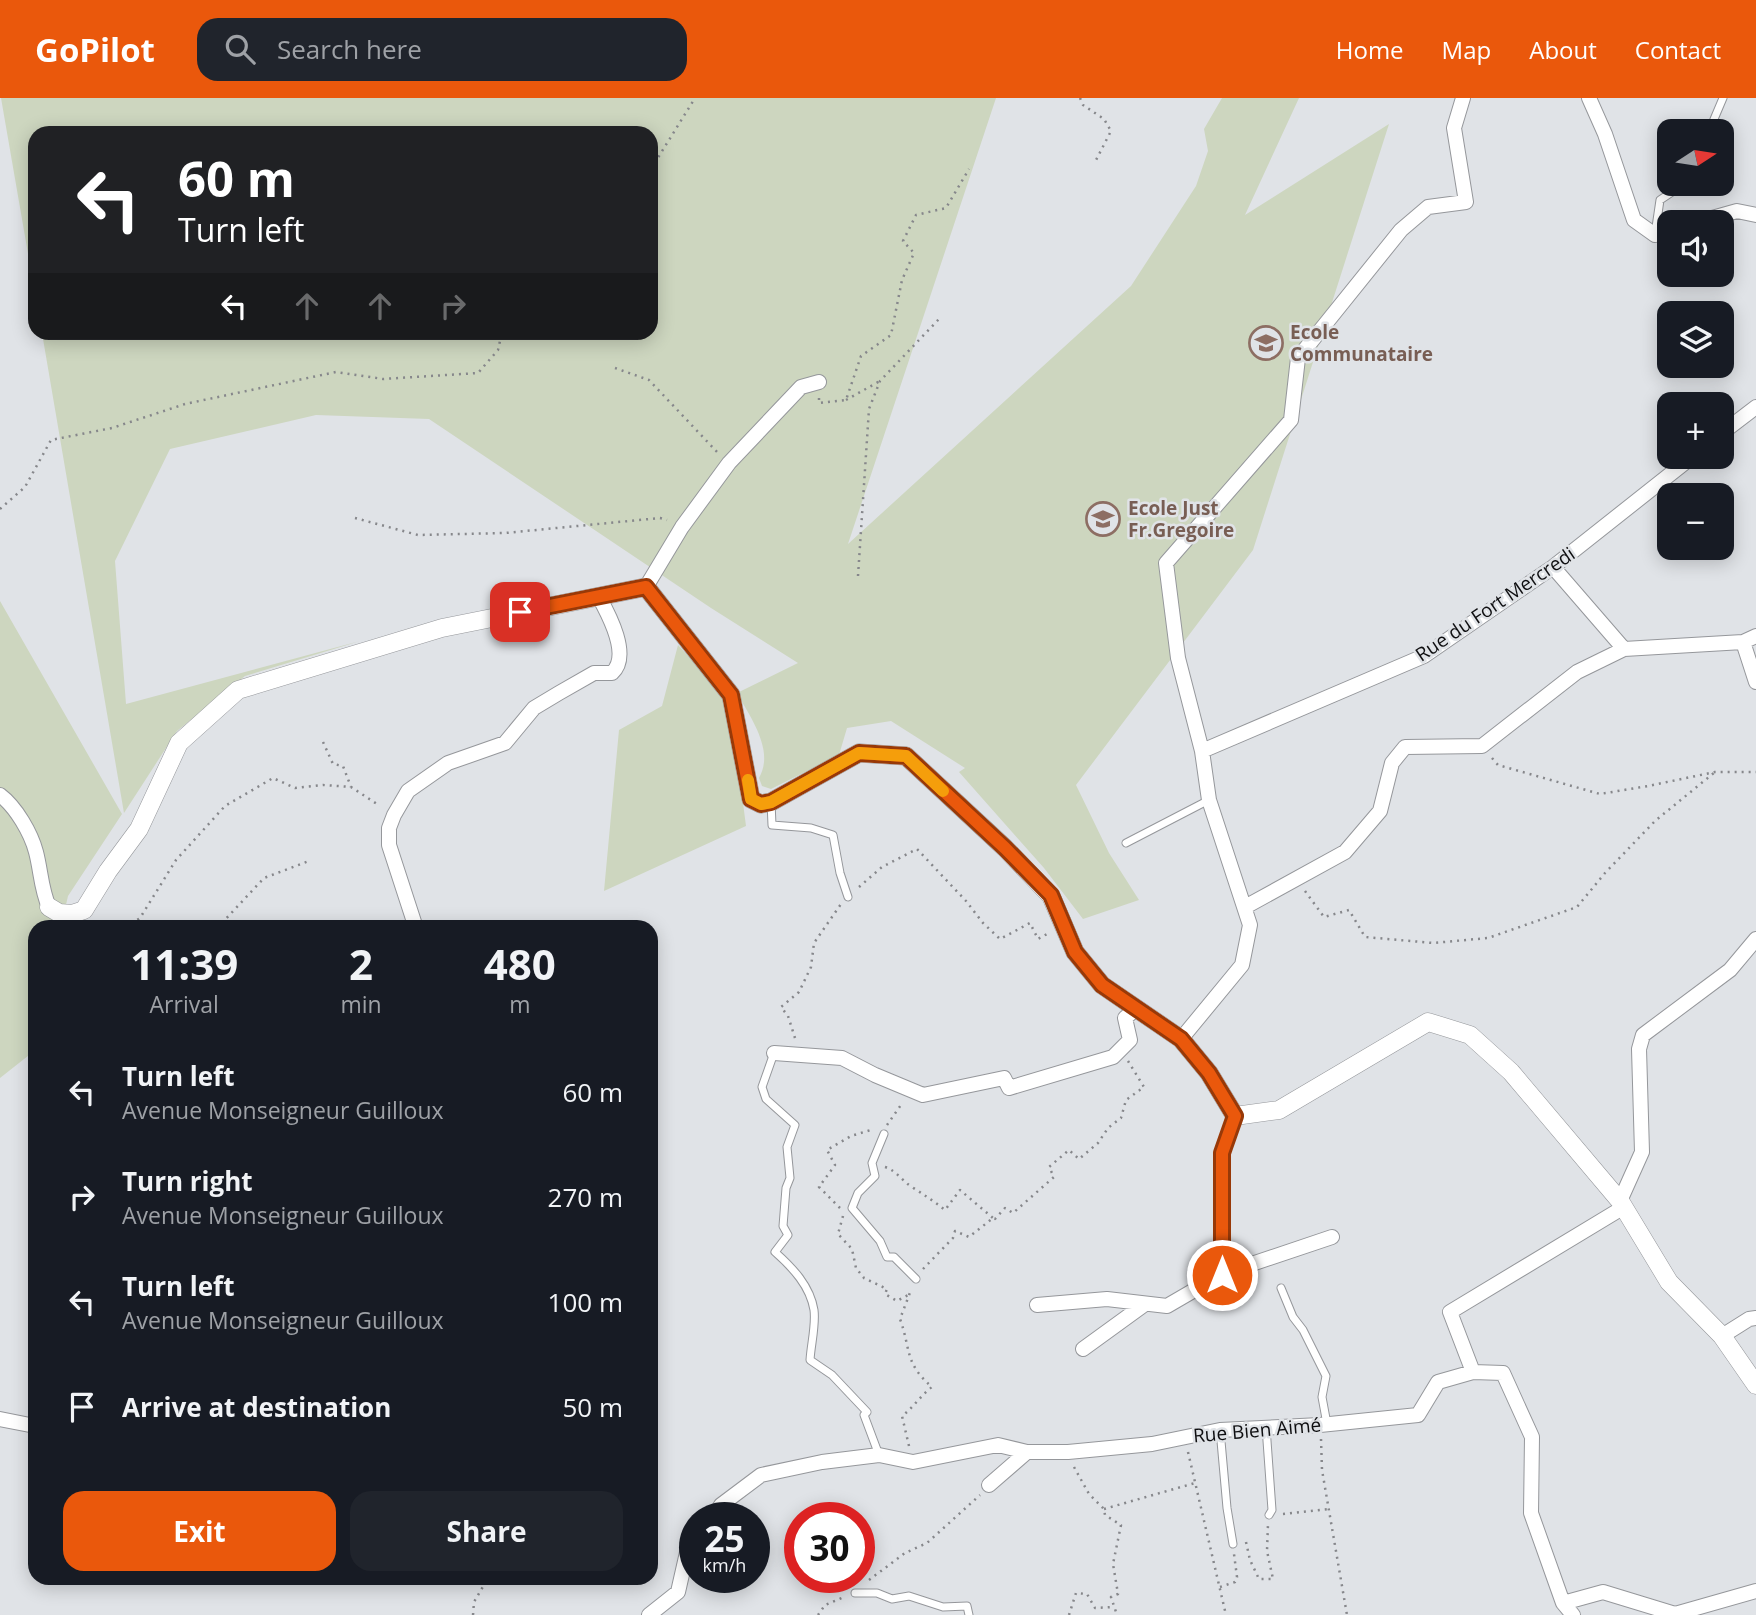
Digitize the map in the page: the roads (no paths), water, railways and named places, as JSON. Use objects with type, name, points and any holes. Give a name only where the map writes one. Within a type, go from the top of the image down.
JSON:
[{"type":"street","points":[[1181,1039],[1242,965],[1250,925],[1209,800],[1202,751],[1178,658],[1166,563],[1291,420],[1298,358],[1401,230],[1428,207],[1466,202],[1454,128],[1463,98]]},
{"type":"street","points":[[1589,98],[1605,134],[1634,220],[1657,230]]},
{"type":"street","points":[[1734,212],[1756,215]]},
{"type":"street","points":[[0,795],[23,824],[35,850],[43,893],[49,907],[72,915],[84,910],[139,829],[179,743],[238,690],[442,628],[646,587],[682,527],[729,463],[802,387],[819,382]]},
{"type":"street","points":[[1734,424],[1756,407]]},
{"type":"street","name":"Rue du Fort Mercredi","points":[[1202,751],[1424,656],[1553,567],[1677,469]]},
{"type":"street","points":[[1553,567],[1624,649]]},
{"type":"street","points":[[646,587],[731,695],[751,799],[761,804],[771,802],[859,753],[906,756],[1051,895],[1075,952],[1102,985],[1181,1039],[1209,1073],[1235,1116]]},
{"type":"street","points":[[413,920],[389,845],[389,828],[394,815],[408,792],[420,781],[448,763],[505,743],[534,708],[594,673],[612,673],[618,668],[618,642],[610,616],[598,597]]},
{"type":"street","points":[[1245,907],[1345,852],[1380,811],[1392,763],[1405,747],[1482,746],[1577,672],[1624,649],[1749,639],[1756,682]]},
{"type":"street","points":[[1473,1372],[1450,1312],[1622,1204],[1642,1152],[1639,1049],[1643,1035],[1730,970],[1756,939]]},
{"type":"street","points":[[774,1053],[842,1058],[923,1095],[1004,1077],[1009,1088],[1113,1057],[1130,1040],[1125,1018],[1137,1008]]},
{"type":"street","points":[[1235,1116],[1279,1110],[1428,1022],[1470,1035],[1511,1072],[1622,1204],[1669,1282],[1722,1336],[1756,1385]]},
{"type":"street","points":[[1222,1275],[1222,1153],[1235,1116]]},
{"type":"street","points":[[1037,1305],[1107,1299],[1167,1306],[1222,1275],[1332,1237]]},
{"type":"street","points":[[1083,1349],[1144,1304]]},
{"type":"street","points":[[1722,1336],[1749,1319],[1756,1318]]},
{"type":"street","name":"Rue Bien Aimé","points":[[725,1502],[761,1475],[822,1462],[879,1455],[913,1462],[998,1445],[1027,1452],[1068,1452],[1152,1444],[1220,1430],[1418,1415],[1438,1382],[1473,1372],[1503,1373],[1532,1437],[1531,1513],[1563,1603],[1573,1615]]},
{"type":"street","points":[[0,1419],[28,1425]]},
{"type":"street","points":[[989,1485],[1027,1452]]},
{"type":"street","points":[[649,1615],[678,1592],[679,1588]]},
{"type":"street","points":[[1563,1603],[1602,1592],[1675,1614],[1756,1591]]},
{"type":"lane","points":[[1714,119],[1723,98]]},
{"type":"lane","points":[[1126,843],[1209,800]]},
{"type":"lane","points":[[771,802],[772,825],[811,828],[833,835],[839,873],[848,897]]},
{"type":"lane","points":[[774,1053],[762,1087],[766,1099],[795,1125],[787,1147],[790,1178],[786,1188],[783,1226],[788,1235],[775,1252],[794,1269],[809,1293],[814,1313],[810,1360],[832,1375],[867,1412],[864,1416],[879,1455]]},
{"type":"lane","points":[[884,1134],[872,1163],[875,1176],[858,1194],[852,1208],[880,1241],[887,1256],[894,1257],[916,1279]]},
{"type":"lane","points":[[1281,1289],[1293,1317],[1303,1330],[1326,1376],[1322,1398],[1323,1424]]},
{"type":"lane","points":[[1266,1427],[1272,1510],[1269,1515]]},
{"type":"lane","points":[[1220,1430],[1233,1544]]},
{"type":"lane","points":[[875,1593],[892,1599],[909,1596],[943,1607],[967,1606],[969,1615]]},
{"type":"place","name":"Ecole Communataire","points":[[1266,343]]},
{"type":"place","name":"Ecole Just Fr.Gregoire","points":[[1103,519]]}]
